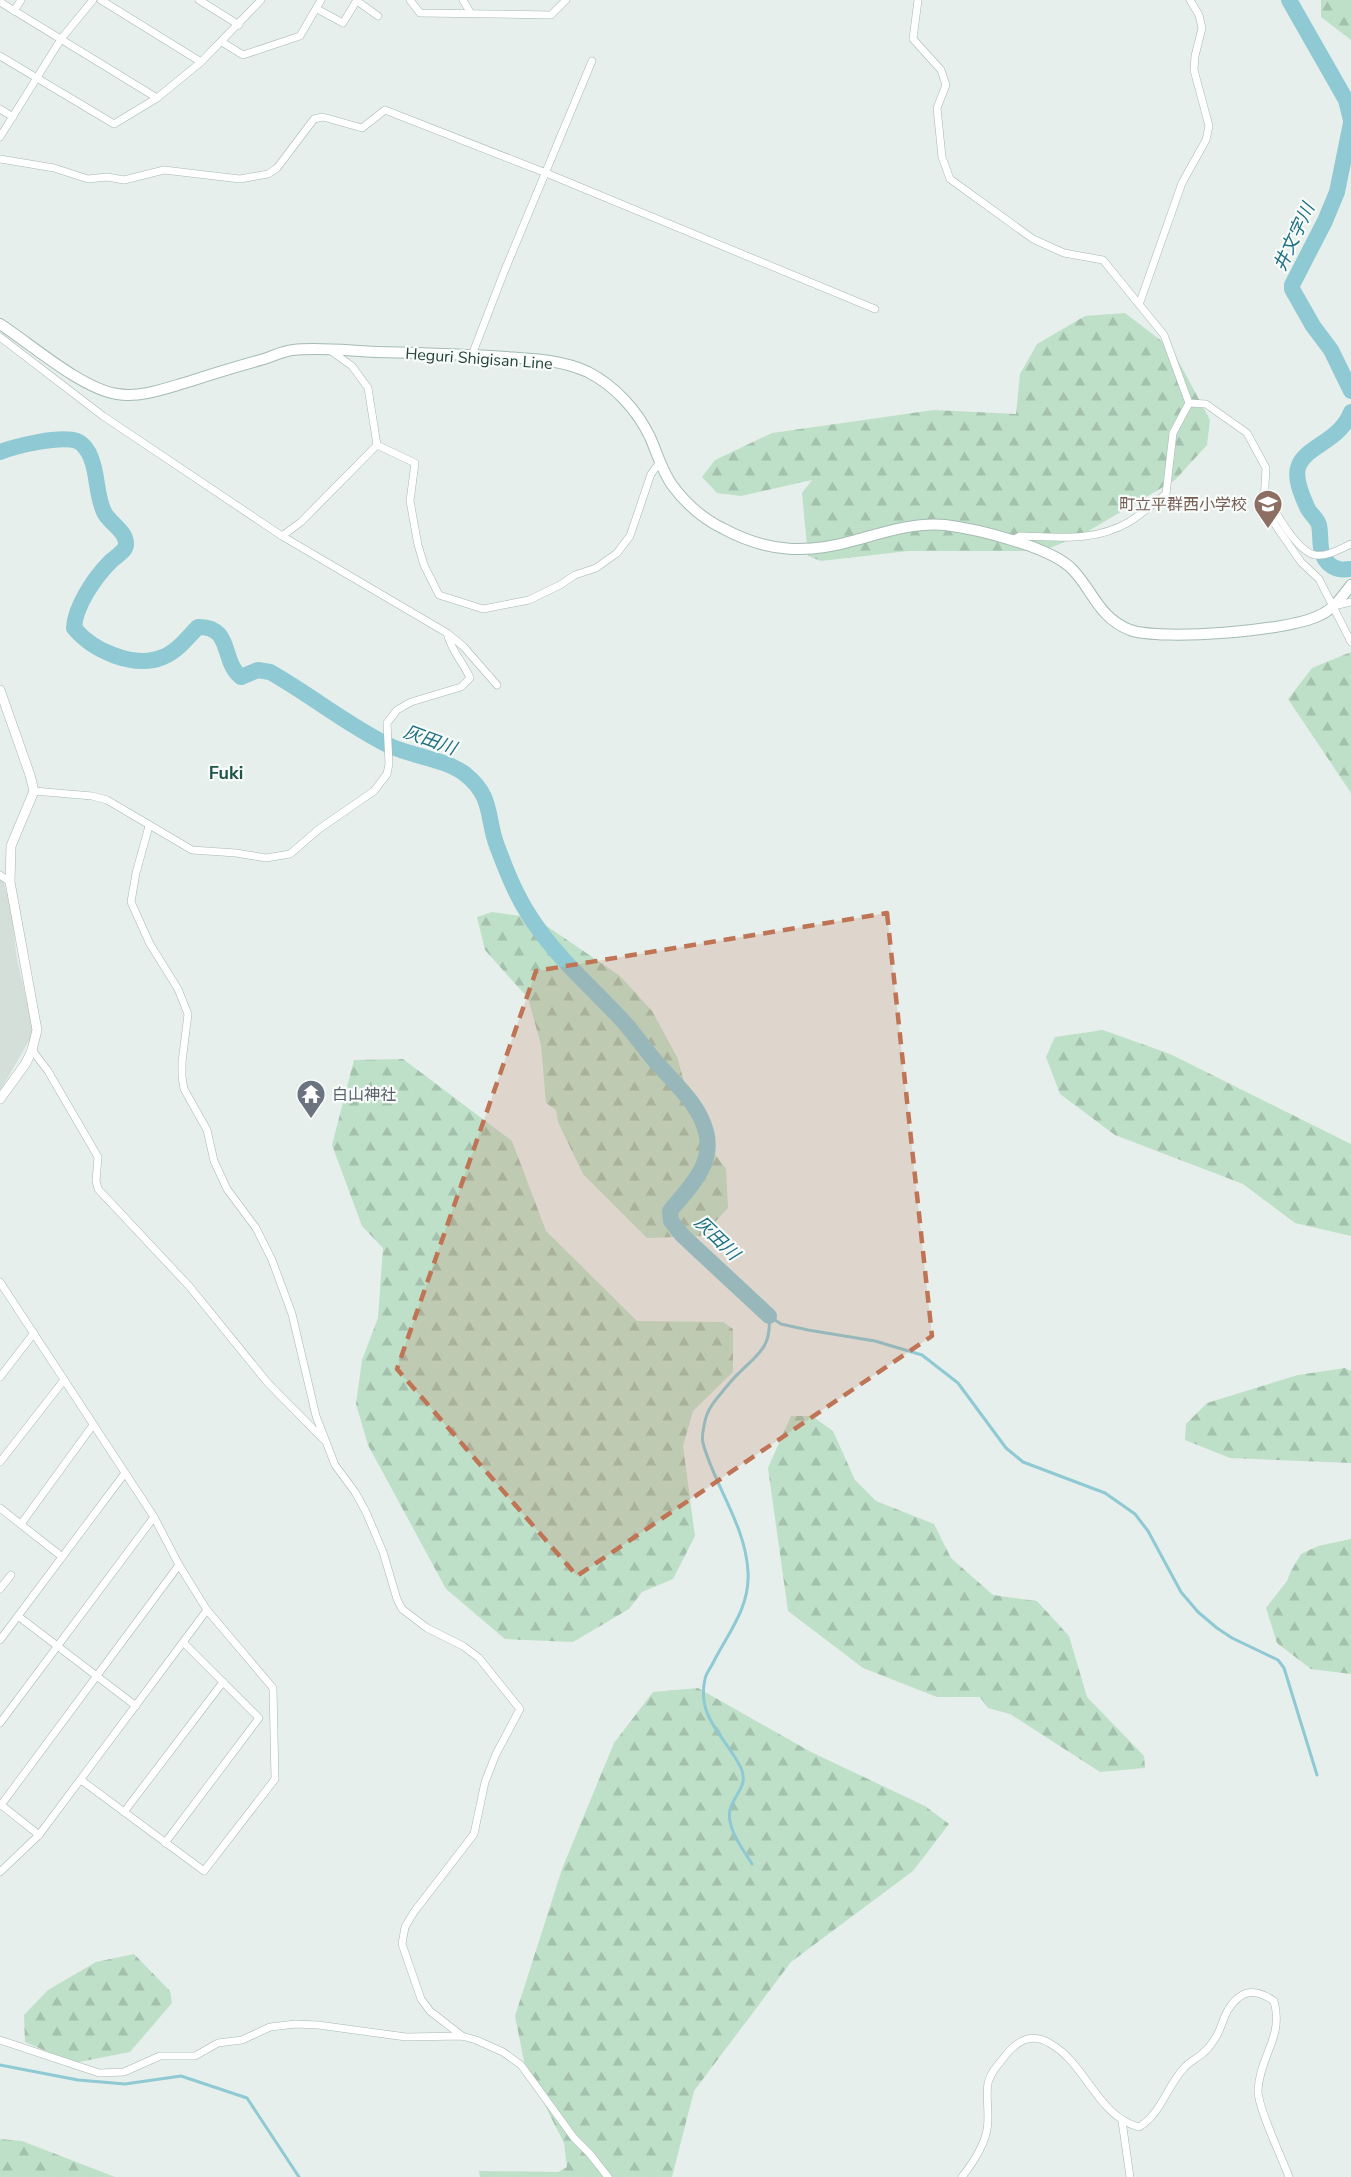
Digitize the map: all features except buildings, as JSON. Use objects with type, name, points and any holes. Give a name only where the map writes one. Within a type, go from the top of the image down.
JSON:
[{"type":"main road","name":"Heguri Shigisan Line","points":[[0,324],[89,386],[119,395],[149,393],[291,350],[472,355],[569,364],[592,374],[613,389],[632,408],[649,434],[670,483],[706,520],[744,540],[767,547],[804,550],[854,541],[892,529],[942,525],[986,533],[1055,556],[1073,569],[1105,613],[1128,629],[1142,633],[1233,632],[1288,624],[1317,617],[1334,606],[1349,588]]},
{"type":"street","points":[[14,11],[21,0]]},
{"type":"street","points":[[101,0],[201,62]]},
{"type":"street","points":[[199,0],[239,25]]},
{"type":"street","points":[[0,56],[114,124],[157,98],[201,62],[261,0]]},
{"type":"street","points":[[222,42],[243,54],[300,36],[321,0]]},
{"type":"street","points":[[317,9],[343,23],[357,0],[378,16]]},
{"type":"street","points":[[410,0],[420,13],[551,15],[566,0]]},
{"type":"street","points":[[463,0],[470,12]]},
{"type":"street","points":[[918,0],[913,39],[941,70],[946,85],[937,108],[937,116],[942,156],[950,179],[1034,239],[1064,253],[1103,260],[1140,302],[1164,335],[1189,402],[1173,433],[1166,494],[1128,522],[1100,535],[1088,537],[1020,536],[1011,541]]},
{"type":"street","points":[[1140,302],[1182,183],[1206,140],[1209,126],[1194,70],[1203,28],[1199,15],[1190,0]]},
{"type":"street","points":[[0,137],[61,39],[89,1]]},
{"type":"street","points":[[0,3],[157,98]]},
{"type":"street","points":[[472,355],[592,61]]},
{"type":"street","points":[[0,109],[13,117]]},
{"type":"street","points":[[0,159],[54,168],[88,179],[107,177],[124,180],[164,170],[240,179],[268,174],[277,168],[315,119],[323,117],[362,128],[385,110],[546,173],[875,309]]},
{"type":"street","points":[[0,337],[103,416],[282,536],[447,633],[464,646],[497,685]]},
{"type":"street","points":[[330,351],[352,366],[368,388],[377,445]]},
{"type":"street","points":[[1189,402],[1206,404],[1247,433],[1266,468],[1264,502],[1276,526],[1301,562],[1319,579],[1351,642]]},
{"type":"street","points":[[282,536],[301,522],[377,445]]},
{"type":"street","points":[[377,445],[415,463],[410,501],[424,565],[439,595],[483,609],[529,600],[575,575],[596,568],[617,553],[630,536],[651,474],[660,462]]},
{"type":"street","points":[[1265,493],[1279,518],[1300,545],[1311,554],[1318,556],[1329,554],[1351,544]]},
{"type":"street","points":[[1334,606],[1351,602]]},
{"type":"street","points":[[34,791],[92,796],[107,800],[192,850],[266,858],[290,854],[319,829],[374,791],[387,774],[389,764],[387,723],[397,710],[411,702],[461,687],[470,678],[465,667],[451,649],[447,633]]},
{"type":"street","points":[[0,690],[34,791],[11,846],[10,882],[37,1030],[26,1063],[0,1099]]},
{"type":"street","points":[[149,826],[131,902],[150,944],[178,989],[188,1014],[182,1062],[184,1089],[207,1130],[214,1161],[227,1189],[256,1228],[272,1260],[292,1314],[316,1416],[335,1465],[366,1512],[383,1552],[402,1609],[427,1628],[463,1646],[479,1658],[520,1709],[496,1754],[485,1782],[474,1834],[405,1927],[402,1944],[421,1999],[430,2011],[462,2036]]},
{"type":"street","points":[[0,875],[10,882]]},
{"type":"street","points":[[32,1050],[48,1071],[98,1157],[96,1180],[98,1189],[189,1286],[267,1382],[327,1443]]},
{"type":"street","points":[[1,1287],[154,1517],[179,1565],[207,1610],[273,1688],[275,1779],[204,1871],[81,1780]]},
{"type":"street","points":[[0,1377],[33,1333]]},
{"type":"street","points":[[0,1462],[64,1380]]},
{"type":"street","points":[[21,1524],[93,1425]]},
{"type":"street","points":[[0,1640],[124,1473]]},
{"type":"street","points":[[0,1508],[61,1556]]},
{"type":"street","points":[[0,1723],[154,1517]]},
{"type":"street","points":[[39,1835],[1,1804],[179,1565]]},
{"type":"street","points":[[0,1589],[11,1575]]},
{"type":"street","points":[[0,1872],[39,1835],[207,1610]]},
{"type":"street","points":[[18,1616],[136,1706]]},
{"type":"street","points":[[165,1843],[259,1718],[184,1643]]},
{"type":"street","points":[[124,1812],[223,1682]]},
{"type":"street","points":[[962,2177],[975,2160],[987,2132],[988,2083],[993,2072],[1017,2042],[1032,2037],[1041,2038],[1060,2051],[1072,2062],[1108,2108],[1122,2121],[1139,2127],[1146,2123],[1184,2067],[1205,2053],[1218,2034],[1228,2011],[1240,1996],[1252,1992],[1262,1992],[1274,2001],[1278,2024],[1260,2071],[1258,2092],[1289,2177]]},
{"type":"street","points":[[0,2040],[99,2073],[124,2072],[160,2056],[195,2056],[218,2043],[242,2040],[270,2027],[296,2024],[406,2037],[462,2036],[503,2052],[521,2065],[574,2138],[609,2177]]},
{"type":"street","points":[[1122,2121],[1130,2177]]},
{"type":"highlighted area","points":[[887,913],[932,1336],[577,1576],[397,1369],[536,971]]},
{"type":"shaded area","points":[[0,878],[3,880],[11,909],[17,959],[34,1032],[0,1091]]},
{"type":"green space","points":[[1321,0],[1351,0],[1351,40],[1321,17]]},
{"type":"green space","points":[[1125,313],[1172,349],[1210,420],[1207,445],[1175,480],[1080,536],[1042,551],[908,551],[821,561],[808,556],[802,493],[812,480],[741,496],[717,493],[702,477],[715,460],[772,433],[934,410],[1016,414],[1020,374],[1037,344],[1085,316]]},
{"type":"green space","points":[[1351,652],[1351,793],[1288,699],[1312,668]]},
{"type":"green space","points":[[492,912],[535,918],[620,976],[652,1011],[677,1057],[699,1133],[726,1169],[728,1208],[702,1236],[647,1238],[583,1174],[558,1122],[556,1110],[546,1103],[541,1045],[528,998],[485,950],[477,917]]},
{"type":"green space","points":[[1103,1030],[1170,1054],[1351,1144],[1351,1236],[1295,1223],[1243,1184],[1115,1135],[1060,1094],[1046,1057],[1055,1037]]},
{"type":"green space","points":[[403,1059],[512,1141],[546,1231],[637,1321],[723,1322],[733,1329],[733,1372],[693,1411],[683,1446],[695,1536],[673,1579],[642,1592],[629,1609],[573,1642],[505,1639],[446,1589],[368,1445],[356,1404],[362,1360],[378,1318],[383,1248],[362,1226],[332,1145],[354,1060]]},
{"type":"green space","points":[[1345,1368],[1351,1371],[1351,1463],[1230,1458],[1185,1440],[1186,1424],[1207,1403],[1298,1375]]},
{"type":"green space","points":[[791,1416],[812,1416],[833,1431],[855,1480],[876,1501],[934,1524],[951,1558],[993,1595],[1037,1601],[1069,1636],[1087,1697],[1144,1756],[1145,1768],[1100,1772],[1010,1714],[988,1708],[980,1697],[937,1697],[863,1668],[788,1611],[768,1468]]},
{"type":"green space","points":[[1351,1539],[1351,1674],[1311,1669],[1277,1643],[1266,1608],[1287,1581],[1301,1554],[1318,1546]]},
{"type":"green space","points":[[698,1688],[811,1752],[925,1806],[949,1824],[913,1871],[791,1962],[694,2091],[672,2177],[480,2177],[479,2171],[558,2172],[567,2167],[564,2143],[525,2066],[515,2016],[562,1869],[614,1743],[653,1692]]},
{"type":"green space","points":[[134,1954],[170,1991],[172,2003],[130,2052],[74,2063],[25,2042],[24,2015],[48,1990],[96,1962]]},
{"type":"green space","points":[[0,2139],[22,2141],[115,2177],[0,2177]]},
{"type":"waterway","name":"井文字川","points":[[1289,0],[1346,100],[1351,120]]},
{"type":"waterway","name":"井文字川","points":[[1351,123],[1337,192],[1325,221],[1292,285],[1292,289],[1313,326],[1331,350],[1351,391]]},
{"type":"waterway","name":"井文字川","points":[[1351,412],[1346,422],[1332,437],[1303,458],[1297,470],[1299,488],[1309,511],[1319,525],[1321,550],[1325,559],[1337,568],[1351,569]]},
{"type":"waterway","name":"灰田川","points":[[0,452],[60,439],[77,441],[86,448],[90,456],[104,512],[126,540],[125,548],[111,561],[87,592],[75,619],[74,628],[92,644],[115,656],[140,661],[152,660],[173,652],[198,627],[209,628],[222,638],[231,663],[241,677],[258,670],[270,672],[374,738],[390,746],[457,769],[474,783],[485,799],[497,846],[510,880],[533,921],[559,955],[627,1025],[691,1101],[702,1121],[708,1144],[707,1155],[692,1185],[670,1211],[671,1221],[683,1236],[769,1316]]},
{"type":"waterway","points":[[769,1316],[781,1324],[875,1341],[922,1355],[958,1383],[1006,1448],[1023,1462],[1105,1493],[1135,1514],[1148,1531],[1181,1592],[1198,1612],[1232,1638],[1278,1660],[1284,1668],[1317,1775]]},
{"type":"waterway","points":[[752,1864],[736,1838],[729,1817],[732,1804],[742,1785],[743,1774],[735,1757],[708,1716],[703,1693],[706,1675],[742,1609],[748,1585],[748,1572],[742,1538],[708,1459],[702,1437],[706,1417],[712,1405],[733,1379],[758,1355],[766,1343],[769,1316]]},
{"type":"waterway","points":[[0,2065],[78,2080],[125,2084],[181,2076],[247,2098],[299,2177]]},
{"type":"place","name":"町立平群西小学校","points":[[1268,530]]},
{"type":"place","name":"白山神社","points":[[311,1120]]},
{"type":"district","name":"Fuki","points":[[226,773]]}]
